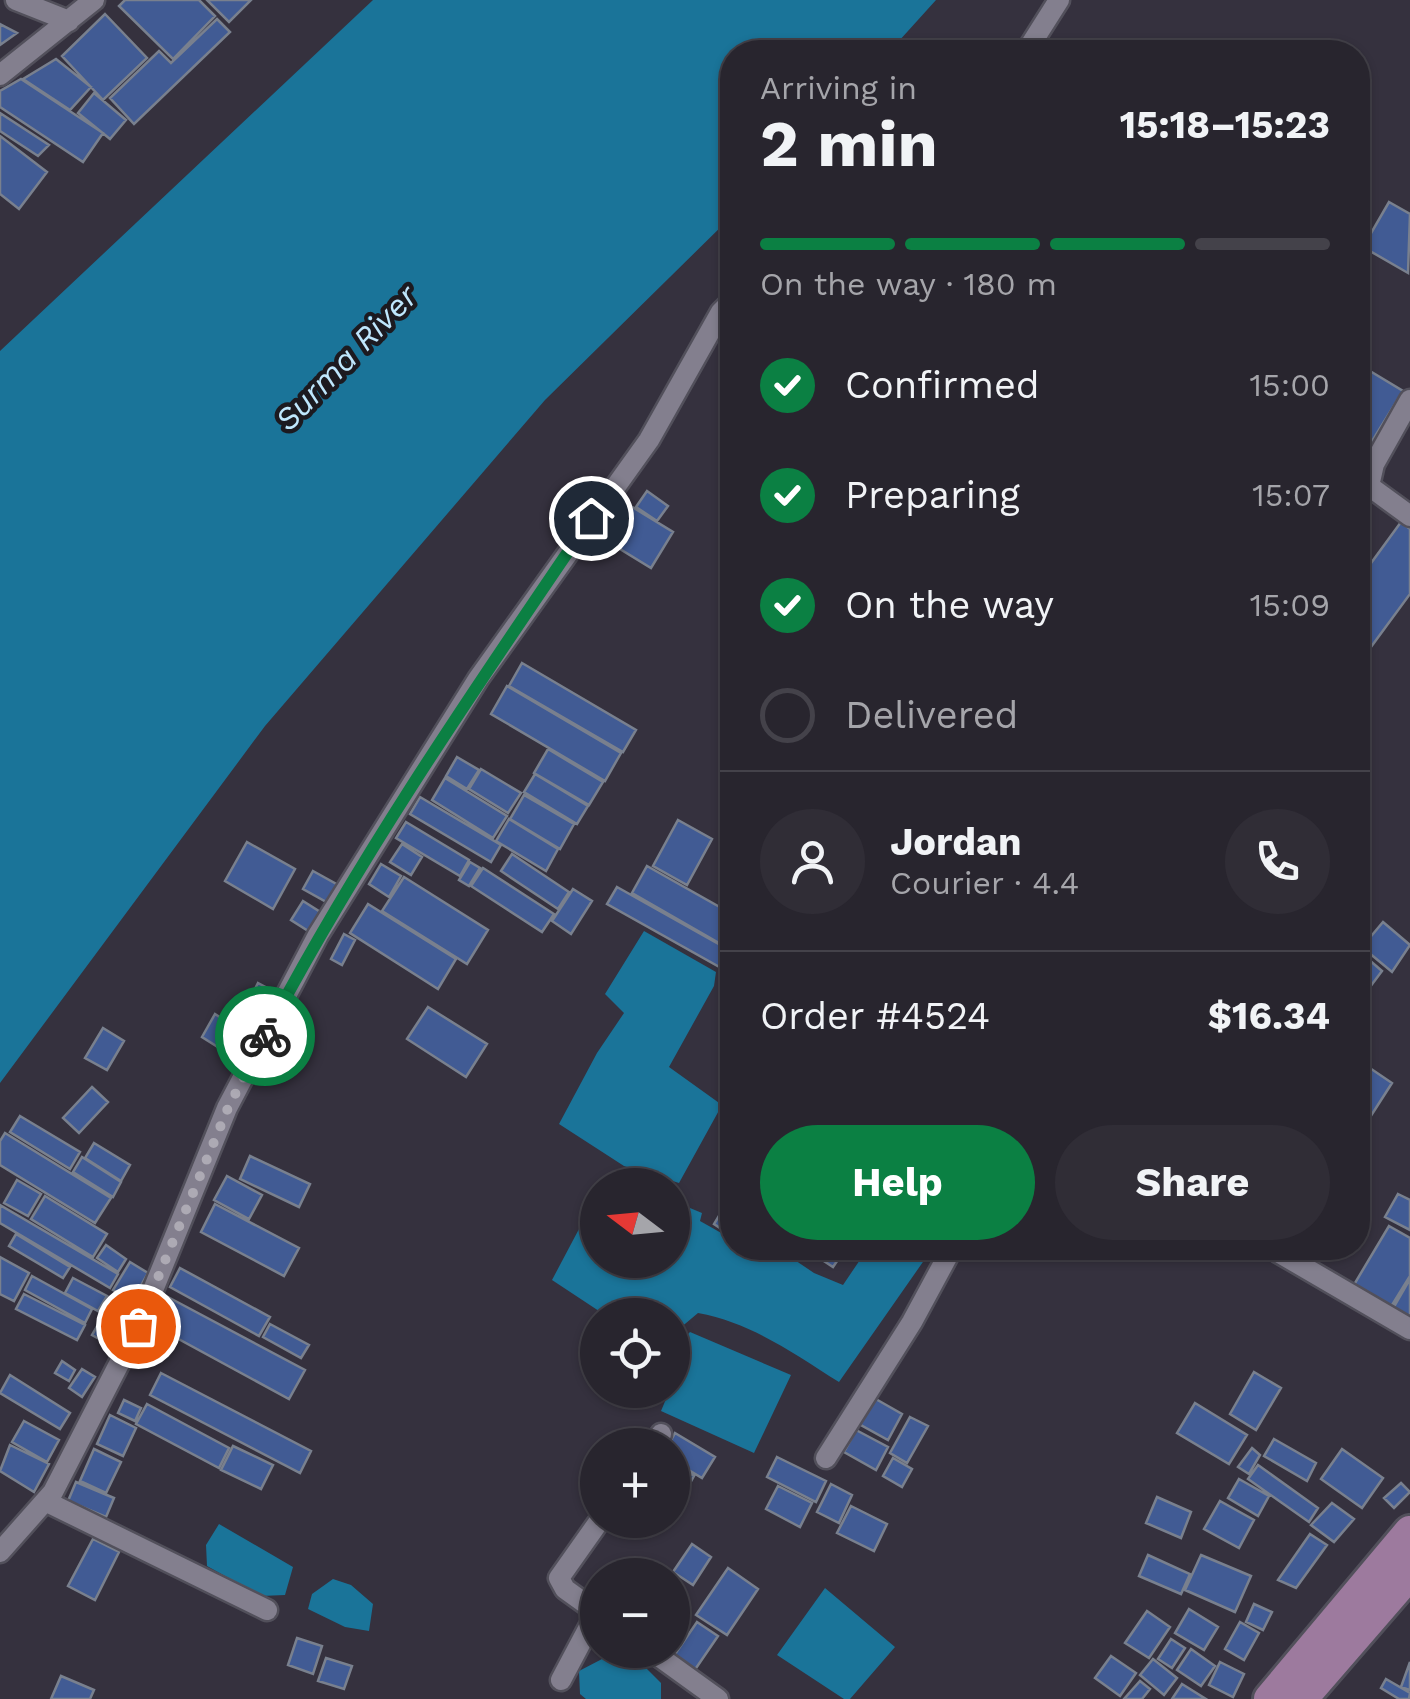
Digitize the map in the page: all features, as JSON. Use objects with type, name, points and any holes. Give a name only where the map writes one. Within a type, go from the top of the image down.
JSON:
[{"type":"main road","points":[[1270,1699],[1410,1532]]},
{"type":"main road","points":[[1301,1699],[1410,1573]]},
{"type":"street","points":[[16,0],[69,21]]},
{"type":"street","points":[[0,75],[94,0]]},
{"type":"street","points":[[1034,40],[1059,0]]},
{"type":"street","points":[[0,1552],[46,1502],[138,1326],[228,1108],[318,936],[478,680],[649,440],[720,314]]},
{"type":"street","points":[[1370,471],[1410,400]]},
{"type":"street","points":[[1370,487],[1410,516]]},
{"type":"street","points":[[826,1458],[912,1322],[946,1260]]},
{"type":"street","points":[[1292,1260],[1410,1328]]},
{"type":"street","points":[[46,1502],[267,1610]]},
{"type":"street","points":[[561,1680],[598,1612],[565,1589],[559,1578],[587,1538]]},
{"type":"street","points":[[675,1668],[718,1699]]},
{"type":"water","name":"Surma River","points":[[373,0],[936,0],[900,40],[720,40],[720,228],[545,400],[265,726],[0,1083],[0,351]]},
{"type":"water","points":[[644,931],[716,972],[714,986],[669,1067],[720,1104],[687,1168],[624,1166],[559,1124],[597,1053],[624,1013],[605,994]]},
{"type":"water","points":[[690,1208],[702,1213],[700,1221],[720,1232],[720,1260],[795,1260],[843,1285],[860,1260],[924,1260],[839,1382],[771,1340],[736,1324],[698,1313],[690,1320],[690,1298],[580,1298],[552,1280],[580,1227],[580,1278],[690,1278]]},
{"type":"water","points":[[690,1332],[791,1375],[754,1453],[661,1411],[690,1408]]},
{"type":"water","points":[[219,1524],[293,1567],[285,1595],[261,1596],[207,1566],[206,1545]]},
{"type":"water","points":[[333,1579],[351,1585],[373,1604],[369,1631],[345,1627],[308,1609],[312,1594]]},
{"type":"water","points":[[825,1588],[895,1647],[850,1699],[844,1699],[777,1655]]},
{"type":"water","points":[[646,1668],[661,1683],[661,1699],[586,1699],[580,1694],[579,1671]]},
{"type":"building","points":[[125,0],[199,0],[215,16],[173,59],[119,6]]},
{"type":"building","points":[[207,0],[251,0],[229,22]]},
{"type":"building","points":[[105,14],[147,58],[103,100],[62,56]]},
{"type":"building","points":[[217,19],[230,32],[134,124],[110,98],[159,51],[171,63]]},
{"type":"building","points":[[0,24],[17,33],[0,45]]},
{"type":"building","points":[[56,59],[91,87],[70,110],[23,79]]},
{"type":"building","points":[[21,79],[103,133],[83,162],[0,107],[0,91]]},
{"type":"building","points":[[94,93],[126,120],[110,139],[78,113]]},
{"type":"building","points":[[0,113],[49,145],[38,156],[0,131]]},
{"type":"building","points":[[0,136],[47,172],[19,209],[0,194]]},
{"type":"building","points":[[1389,202],[1410,214],[1408,273],[1370,251],[1370,235]]},
{"type":"building","points":[[1370,371],[1403,391],[1370,445]]},
{"type":"building","points":[[647,491],[668,506],[657,521],[636,507]]},
{"type":"building","points":[[629,505],[673,532],[651,568],[607,541]]},
{"type":"building","points":[[1401,522],[1410,529],[1410,594],[1370,648],[1370,565]]},
{"type":"building","points":[[522,663],[636,730],[623,752],[509,686]]},
{"type":"building","points":[[507,686],[621,753],[605,781],[491,714]]},
{"type":"building","points":[[548,749],[603,782],[589,805],[534,773]]},
{"type":"building","points":[[457,757],[479,770],[467,789],[446,776]]},
{"type":"building","points":[[481,769],[521,793],[508,813],[469,789]]},
{"type":"building","points":[[535,774],[588,806],[577,824],[524,792]]},
{"type":"building","points":[[445,778],[507,816],[493,838],[432,800]]},
{"type":"building","points":[[524,795],[574,824],[560,849],[510,819]]},
{"type":"building","points":[[420,797],[501,845],[491,862],[410,814]]},
{"type":"building","points":[[509,819],[558,849],[546,871],[496,841]]},
{"type":"building","points":[[678,820],[712,839],[687,885],[653,866]]},
{"type":"building","points":[[406,822],[469,860],[460,876],[396,838]]},
{"type":"building","points":[[247,842],[295,869],[273,909],[225,881]]},
{"type":"building","points":[[402,844],[422,857],[411,875],[390,862]]},
{"type":"building","points":[[512,854],[569,892],[558,909],[501,871]]},
{"type":"building","points":[[470,862],[480,868],[469,886],[459,880]]},
{"type":"building","points":[[381,864],[401,876],[389,897],[369,884]]},
{"type":"building","points":[[647,866],[720,907],[720,944],[632,893]]},
{"type":"building","points":[[483,868],[554,914],[542,932],[471,886]]},
{"type":"building","points":[[313,871],[340,886],[330,904],[303,889]]},
{"type":"building","points":[[404,877],[488,930],[467,964],[382,911]]},
{"type":"building","points":[[617,887],[720,945],[720,967],[607,904]]},
{"type":"building","points":[[573,889],[592,901],[571,934],[552,921]]},
{"type":"building","points":[[303,901],[325,915],[313,934],[291,920]]},
{"type":"building","points":[[368,904],[456,959],[438,989],[350,933]]},
{"type":"building","points":[[1383,922],[1410,945],[1392,972],[1370,954],[1370,937]]},
{"type":"building","points":[[344,934],[355,940],[342,965],[331,959]]},
{"type":"building","points":[[1370,961],[1382,971],[1370,987]]},
{"type":"building","points":[[258,983],[277,993],[264,1020],[244,1010]]},
{"type":"building","points":[[428,1007],[487,1044],[466,1077],[407,1039]]},
{"type":"building","points":[[215,1014],[235,1027],[221,1049],[202,1037]]},
{"type":"building","points":[[242,1021],[261,1031],[244,1063],[225,1054]]},
{"type":"building","points":[[103,1028],[124,1041],[107,1070],[85,1058]]},
{"type":"building","points":[[1370,1068],[1392,1083],[1370,1117]]},
{"type":"building","points":[[92,1087],[108,1102],[79,1133],[63,1118]]},
{"type":"building","points":[[20,1116],[80,1152],[70,1169],[10,1132]]},
{"type":"building","points":[[5,1133],[111,1198],[95,1223],[0,1165],[0,1141]]},
{"type":"building","points":[[94,1143],[130,1165],[121,1181],[85,1158]]},
{"type":"building","points":[[250,1156],[310,1184],[299,1207],[240,1179]]},
{"type":"building","points":[[82,1157],[121,1182],[113,1197],[73,1172]]},
{"type":"building","points":[[227,1176],[262,1195],[249,1219],[214,1200]]},
{"type":"building","points":[[17,1180],[41,1194],[28,1216],[4,1203]]},
{"type":"building","points":[[1398,1194],[1410,1200],[1410,1230],[1385,1217]]},
{"type":"building","points":[[45,1196],[107,1234],[93,1257],[31,1219]]},
{"type":"building","points":[[215,1204],[299,1248],[284,1276],[201,1232]]},
{"type":"building","points":[[0,1205],[118,1274],[110,1288],[0,1223]]},
{"type":"building","points":[[1389,1226],[1410,1238],[1410,1276],[1389,1310],[1352,1288]]},
{"type":"building","points":[[16,1234],[70,1267],[63,1278],[9,1246]]},
{"type":"building","points":[[106,1245],[126,1259],[118,1272],[97,1258]]},
{"type":"building","points":[[0,1257],[29,1273],[14,1301],[0,1294]]},
{"type":"building","points":[[130,1262],[148,1273],[132,1301],[113,1290]]},
{"type":"building","points":[[180,1268],[270,1317],[259,1336],[170,1287]]},
{"type":"building","points":[[32,1276],[92,1309],[85,1323],[25,1290]]},
{"type":"building","points":[[73,1278],[107,1296],[98,1311],[65,1293]]},
{"type":"building","points":[[1410,1279],[1410,1323],[1391,1312]]},
{"type":"building","points":[[24,1294],[85,1325],[77,1340],[16,1309]]},
{"type":"building","points":[[166,1296],[305,1370],[289,1399],[151,1324]]},
{"type":"building","points":[[115,1297],[134,1308],[123,1325],[105,1314]]},
{"type":"building","points":[[103,1316],[127,1330],[116,1348],[92,1335]]},
{"type":"building","points":[[270,1324],[309,1345],[301,1358],[263,1337]]},
{"type":"building","points":[[62,1361],[75,1370],[69,1381],[55,1373]]},
{"type":"building","points":[[82,1369],[95,1377],[82,1397],[69,1388]]},
{"type":"building","points":[[1254,1372],[1281,1388],[1256,1430],[1230,1414]]},
{"type":"building","points":[[161,1373],[311,1451],[300,1473],[150,1395]]},
{"type":"building","points":[[10,1375],[70,1413],[60,1429],[0,1393]]},
{"type":"building","points":[[874,1398],[902,1414],[888,1440],[859,1424]]},
{"type":"building","points":[[124,1400],[141,1408],[135,1421],[118,1413]]},
{"type":"building","points":[[1195,1403],[1247,1435],[1229,1464],[1177,1433]]},
{"type":"building","points":[[147,1404],[229,1448],[219,1468],[136,1424]]},
{"type":"building","points":[[110,1415],[136,1428],[123,1456],[97,1444]]},
{"type":"building","points":[[910,1417],[928,1426],[907,1463],[890,1453]]},
{"type":"building","points":[[24,1421],[59,1440],[47,1462],[12,1442]]},
{"type":"building","points":[[856,1430],[888,1447],[876,1470],[844,1452]]},
{"type":"building","points":[[1274,1439],[1316,1463],[1307,1481],[1264,1456]]},
{"type":"building","points":[[690,1442],[715,1457],[702,1478],[690,1471]]},
{"type":"building","points":[[10,1445],[49,1464],[34,1492],[0,1471]]},
{"type":"building","points":[[233,1446],[273,1465],[261,1489],[221,1470]]},
{"type":"building","points":[[1252,1448],[1260,1455],[1249,1474],[1238,1467]]},
{"type":"building","points":[[94,1449],[121,1462],[106,1493],[80,1481]]},
{"type":"building","points":[[1342,1449],[1383,1478],[1362,1508],[1321,1479]]},
{"type":"building","points":[[777,1457],[826,1481],[816,1502],[767,1477]]},
{"type":"building","points":[[893,1458],[912,1469],[902,1487],[883,1476]]},
{"type":"building","points":[[1258,1465],[1318,1508],[1309,1522],[1248,1479]]},
{"type":"building","points":[[1239,1479],[1269,1496],[1258,1516],[1228,1498]]},
{"type":"building","points":[[76,1482],[114,1498],[106,1517],[68,1501]]},
{"type":"building","points":[[1401,1483],[1410,1492],[1394,1508],[1384,1498]]},
{"type":"building","points":[[831,1484],[852,1495],[839,1523],[817,1512]]},
{"type":"building","points":[[778,1486],[812,1503],[800,1527],[766,1509]]},
{"type":"building","points":[[1157,1497],[1191,1512],[1181,1538],[1146,1523]]},
{"type":"building","points":[[1220,1501],[1254,1520],[1239,1548],[1204,1529]]},
{"type":"building","points":[[1332,1503],[1354,1519],[1334,1542],[1311,1525]]},
{"type":"building","points":[[851,1506],[887,1524],[874,1551],[837,1533]]},
{"type":"building","points":[[1310,1534],[1327,1545],[1296,1588],[1278,1580]]},
{"type":"building","points":[[93,1539],[119,1552],[95,1600],[68,1586]]},
{"type":"building","points":[[692,1544],[711,1557],[693,1585],[690,1558],[682,1558]]},
{"type":"building","points":[[1148,1555],[1190,1574],[1181,1594],[1139,1576]]},
{"type":"building","points":[[1201,1555],[1251,1576],[1235,1612],[1185,1590]]},
{"type":"building","points":[[728,1568],[758,1589],[727,1635],[696,1615]]},
{"type":"building","points":[[1254,1604],[1272,1612],[1263,1630],[1246,1622]]},
{"type":"building","points":[[1189,1609],[1218,1627],[1204,1650],[1175,1633]]},
{"type":"building","points":[[1147,1611],[1170,1627],[1149,1658],[1125,1643]]},
{"type":"building","points":[[697,1622],[718,1636],[692,1674],[683,1668],[690,1668],[690,1632]]},
{"type":"building","points":[[1240,1622],[1259,1633],[1244,1660],[1225,1649]]},
{"type":"building","points":[[297,1638],[322,1646],[313,1674],[288,1665]]},
{"type":"building","points":[[1171,1639],[1185,1648],[1172,1668],[1158,1659]]},
{"type":"building","points":[[1191,1649],[1215,1666],[1201,1686],[1177,1670]]},
{"type":"building","points":[[1111,1656],[1136,1673],[1120,1696],[1095,1678]]},
{"type":"building","points":[[326,1658],[352,1666],[344,1689],[318,1681]]},
{"type":"building","points":[[1153,1659],[1177,1678],[1164,1695],[1140,1675]]},
{"type":"building","points":[[1220,1662],[1244,1674],[1233,1697],[1209,1685]]},
{"type":"building","points":[[1410,1662],[1410,1690],[1401,1687]]},
{"type":"building","points":[[61,1676],[94,1690],[90,1699],[51,1699]]},
{"type":"building","points":[[1386,1679],[1410,1693],[1409,1699],[1399,1699],[1381,1688]]},
{"type":"building","points":[[1140,1681],[1150,1689],[1142,1699],[1124,1699]]},
{"type":"building","points":[[1182,1684],[1206,1699],[1172,1699]]},
{"type":"way so far","points":[[138,1326],[228,1108],[265,1036]]},
{"type":"route","points":[[265,1036],[318,936],[478,680],[591,518]]}]
